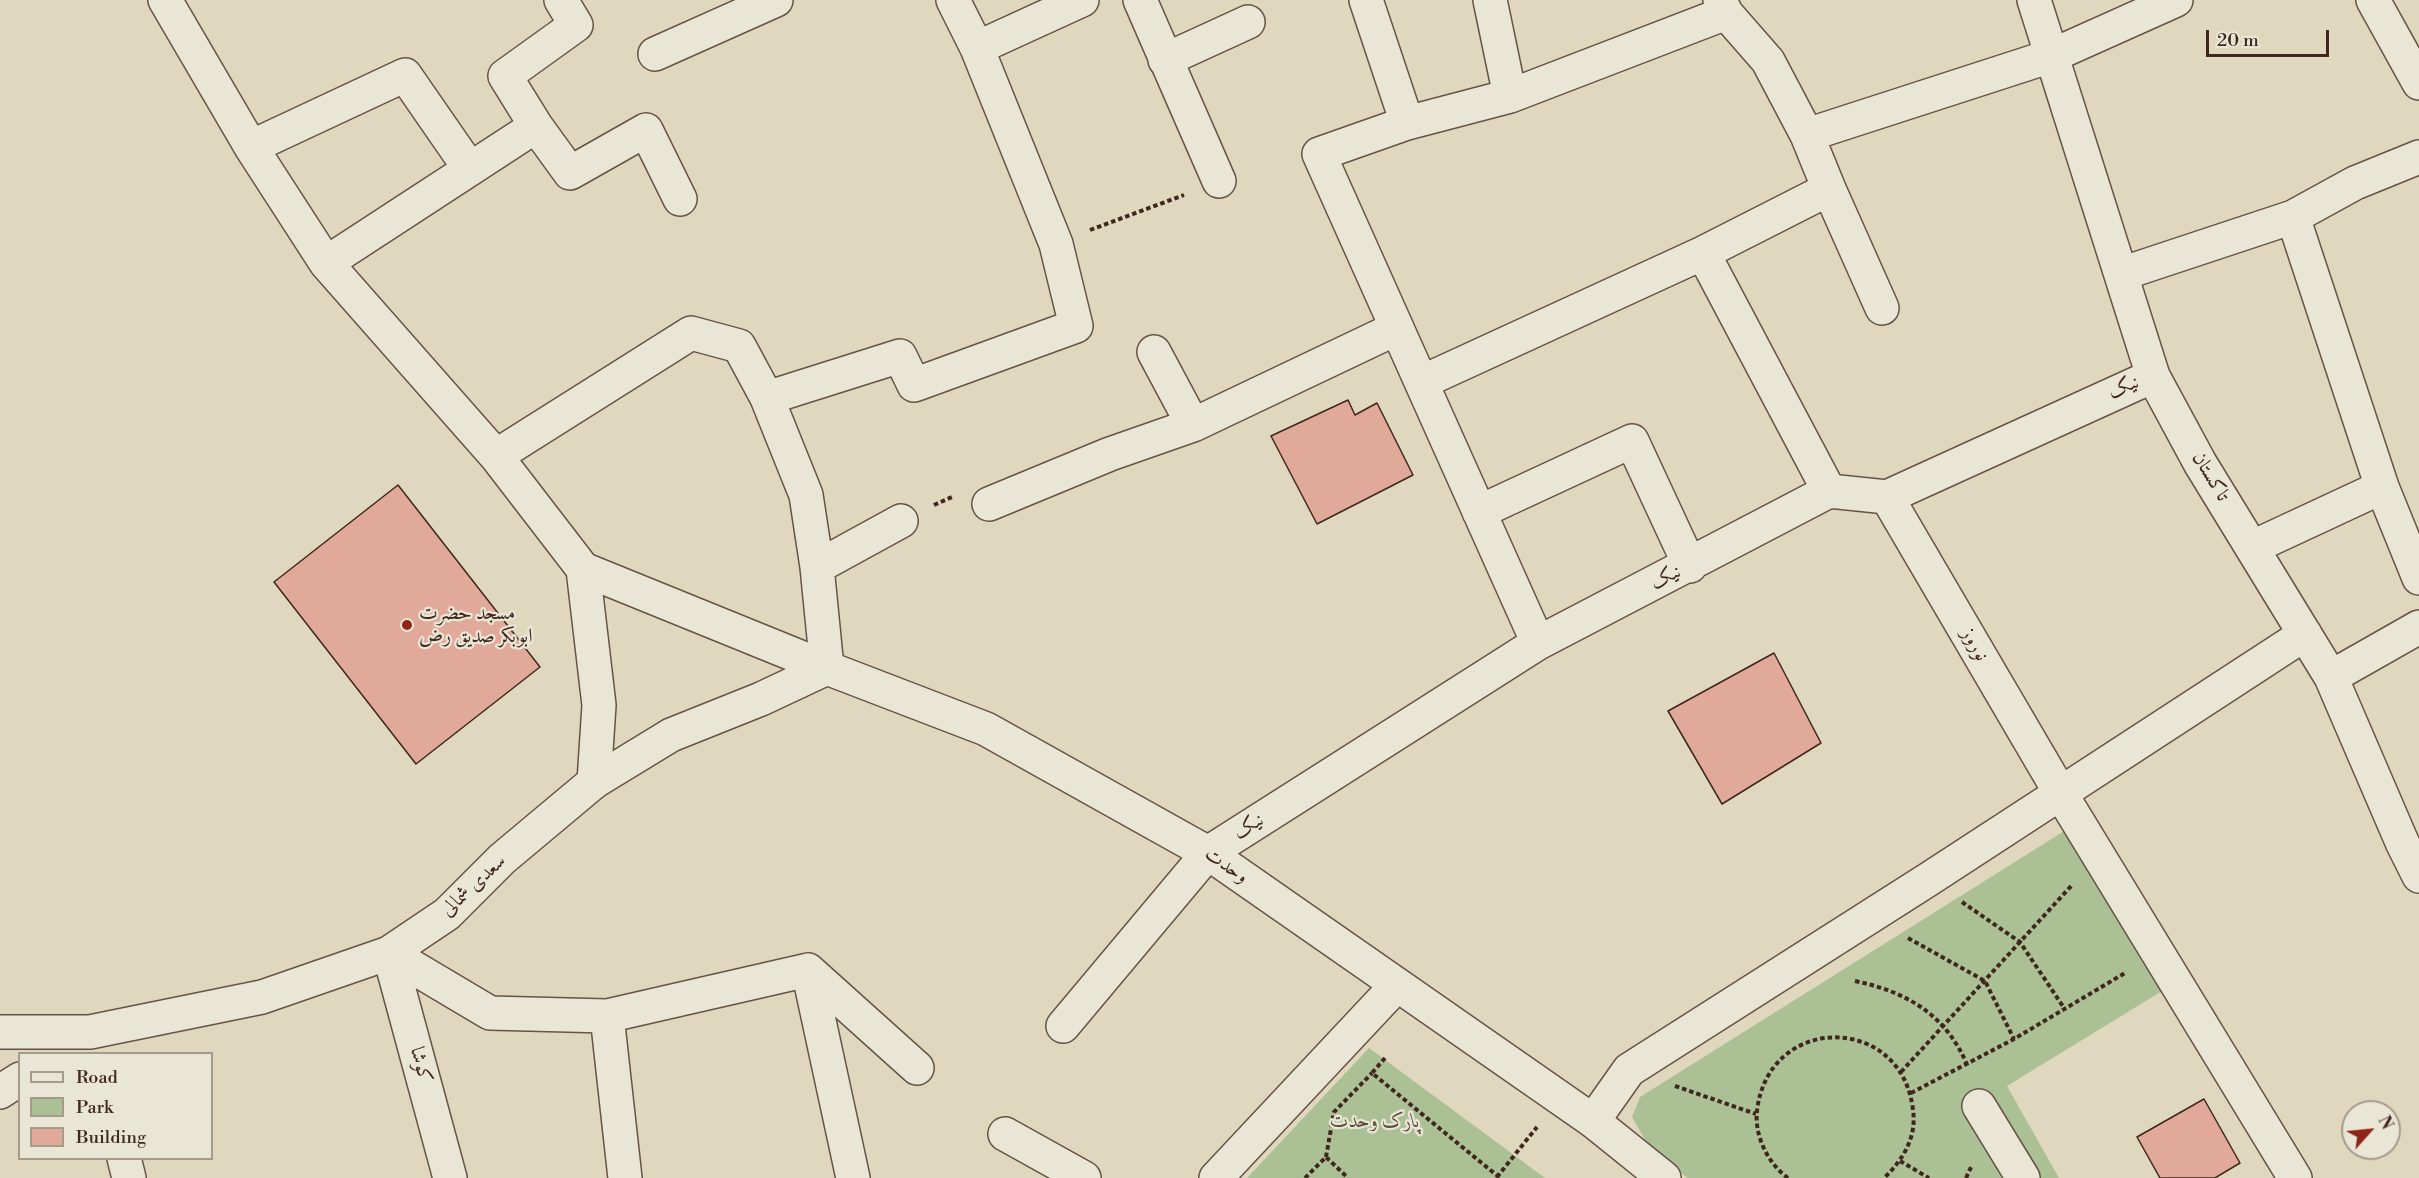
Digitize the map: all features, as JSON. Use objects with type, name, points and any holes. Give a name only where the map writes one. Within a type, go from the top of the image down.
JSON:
[{"type":"street","points":[[165,0],[251,147],[326,263],[496,456],[584,569],[599,705],[594,782]]},
{"type":"street","points":[[561,0],[576,25],[506,76],[536,126],[570,173],[646,130],[680,199]]},
{"type":"street","points":[[655,54],[731,9],[776,0]]},
{"type":"street","points":[[767,398],[900,356],[914,385],[1076,326],[1056,244],[977,48],[953,0]]},
{"type":"street","points":[[977,48],[1082,0]]},
{"type":"street","points":[[1140,0],[1219,181]]},
{"type":"street","points":[[1366,0],[1407,123]]},
{"type":"street","points":[[1490,0],[1510,96]]},
{"type":"street","name":"تاکستان","points":[[2034,0],[2152,376],[2200,463],[2331,677],[2410,837],[2419,876]]},
{"type":"street","points":[[1807,135],[2051,56],[2176,0]]},
{"type":"street","points":[[2373,0],[2419,83]]},
{"type":"street","points":[[1539,643],[1319,154],[1407,123],[1510,96],[1723,6],[1768,61],[1807,135],[1828,189],[1882,308]]},
{"type":"street","points":[[1165,60],[1248,22]]},
{"type":"street","points":[[251,147],[405,75],[470,169]]},
{"type":"street","points":[[326,263],[536,126]]},
{"type":"street","points":[[2121,274],[2293,217],[2355,183],[2419,157]]},
{"type":"street","points":[[1422,382],[1702,253],[1828,189]]},
{"type":"street","points":[[2293,217],[2382,487],[2419,578]]},
{"type":"street","points":[[1702,253],[1829,491]]},
{"type":"street","points":[[989,504],[1110,454],[1193,425],[1397,328]]},
{"type":"street","points":[[496,456],[691,333],[739,346],[767,398],[806,495],[817,567],[826,668]]},
{"type":"street","points":[[1154,352],[1193,425]]},
{"type":"street","name":"نیک","points":[[1063,1026],[1208,853],[1539,643],[1690,566],[1829,491],[1887,496],[2152,376]]},
{"type":"street","points":[[1479,512],[1632,441],[1690,566]]},
{"type":"street","points":[[2253,547],[2382,487]]},
{"type":"street","name":"نوروز","points":[[1887,496],[2061,794],[2295,1178]]},
{"type":"street","points":[[817,567],[901,521]]},
{"type":"street","name":"وحدت","points":[[584,569],[826,668],[986,729],[1208,853],[1593,1121]]},
{"type":"street","points":[[2331,677],[2419,627]]},
{"type":"street","points":[[1593,1121],[1629,1071],[2061,794],[2305,634]]},
{"type":"street","name":"سعدی شمالی","points":[[61,1052],[262,998],[389,953],[447,914],[502,859],[594,782],[671,735],[761,699],[826,668]]},
{"type":"street","points":[[389,953],[490,1013],[607,1016],[808,970]]},
{"type":"street","name":"کوشا","points":[[389,953],[450,1178]]},
{"type":"street","points":[[808,970],[917,1068]]},
{"type":"street","points":[[808,970],[853,1178]]},
{"type":"street","points":[[1216,1178],[1397,985]]},
{"type":"street","points":[[607,1016],[625,1178]]},
{"type":"street","name":"سعدی شمالی","points":[[0,1032],[93,1042]]},
{"type":"street","points":[[0,1092],[18,1080]]},
{"type":"street","points":[[1979,1106],[2023,1178]]},
{"type":"street","points":[[1593,1121],[1637,1178]]},
{"type":"street","points":[[1593,1121],[1664,1178]]},
{"type":"street","points":[[1005,1134],[1084,1178]]},
{"type":"street","points":[[124,1160],[129,1178]]},
{"type":"path","points":[[1056,244],[1219,181]]},
{"type":"path","points":[[901,521],[952,497],[989,504]]},
{"type":"path","points":[[1901,1072],[2099,855]]},
{"type":"path","points":[[1929,879],[2020,942],[2064,1008]]},
{"type":"path","points":[[1870,917],[1985,981],[2014,1039]]},
{"type":"path","points":[[1911,1093],[2014,1039],[2159,954]]},
{"type":"path","points":[[1855,981],[1882,987],[1907,997],[1929,1013],[1948,1032],[1963,1054],[1974,1079],[1979,1106],[1979,1132],[1974,1158],[1966,1178]]},
{"type":"path","points":[[1788,1178],[1768,1157],[1760,1136],[1756,1114],[1760,1092],[1769,1072],[1784,1055],[1803,1043],[1824,1037],[1846,1037],[1868,1043],[1887,1055],[1901,1072],[1911,1093],[1914,1117],[1911,1140],[1900,1161],[1884,1178]]},
{"type":"path","points":[[1305,1178],[1326,1157],[1334,1112],[1386,1056]]},
{"type":"path","points":[[1629,1071],[1756,1114]]},
{"type":"path","points":[[1372,1073],[1498,1177],[1560,1098]]},
{"type":"path","points":[[1326,1157],[1348,1178]]},
{"type":"path","points":[[1900,1161],[1929,1178]]},
{"type":"green space","points":[[2069,828],[2167,988],[2007,1086],[2059,1178],[1687,1178],[1645,1140],[1632,1117],[1640,1097]]},
{"type":"green space","name":"پارک وحدت","points":[[1369,1048],[1545,1178],[1247,1178]]},
{"type":"building","points":[[1348,400],[1355,415],[1377,403],[1413,475],[1317,524],[1271,436]]},
{"type":"building","name":"مسجد حضرت ابوبکر صدیق رض","points":[[398,485],[540,667],[416,764],[274,582]]},
{"type":"building","points":[[1774,653],[1821,743],[1722,804],[1668,711]]},
{"type":"building","points":[[2204,1099],[2240,1163],[2215,1178],[2160,1178],[2137,1137]]},
{"type":"place","name":"مسجد حضرت ابوبکر صدیق رض","points":[[407,625]]}]
